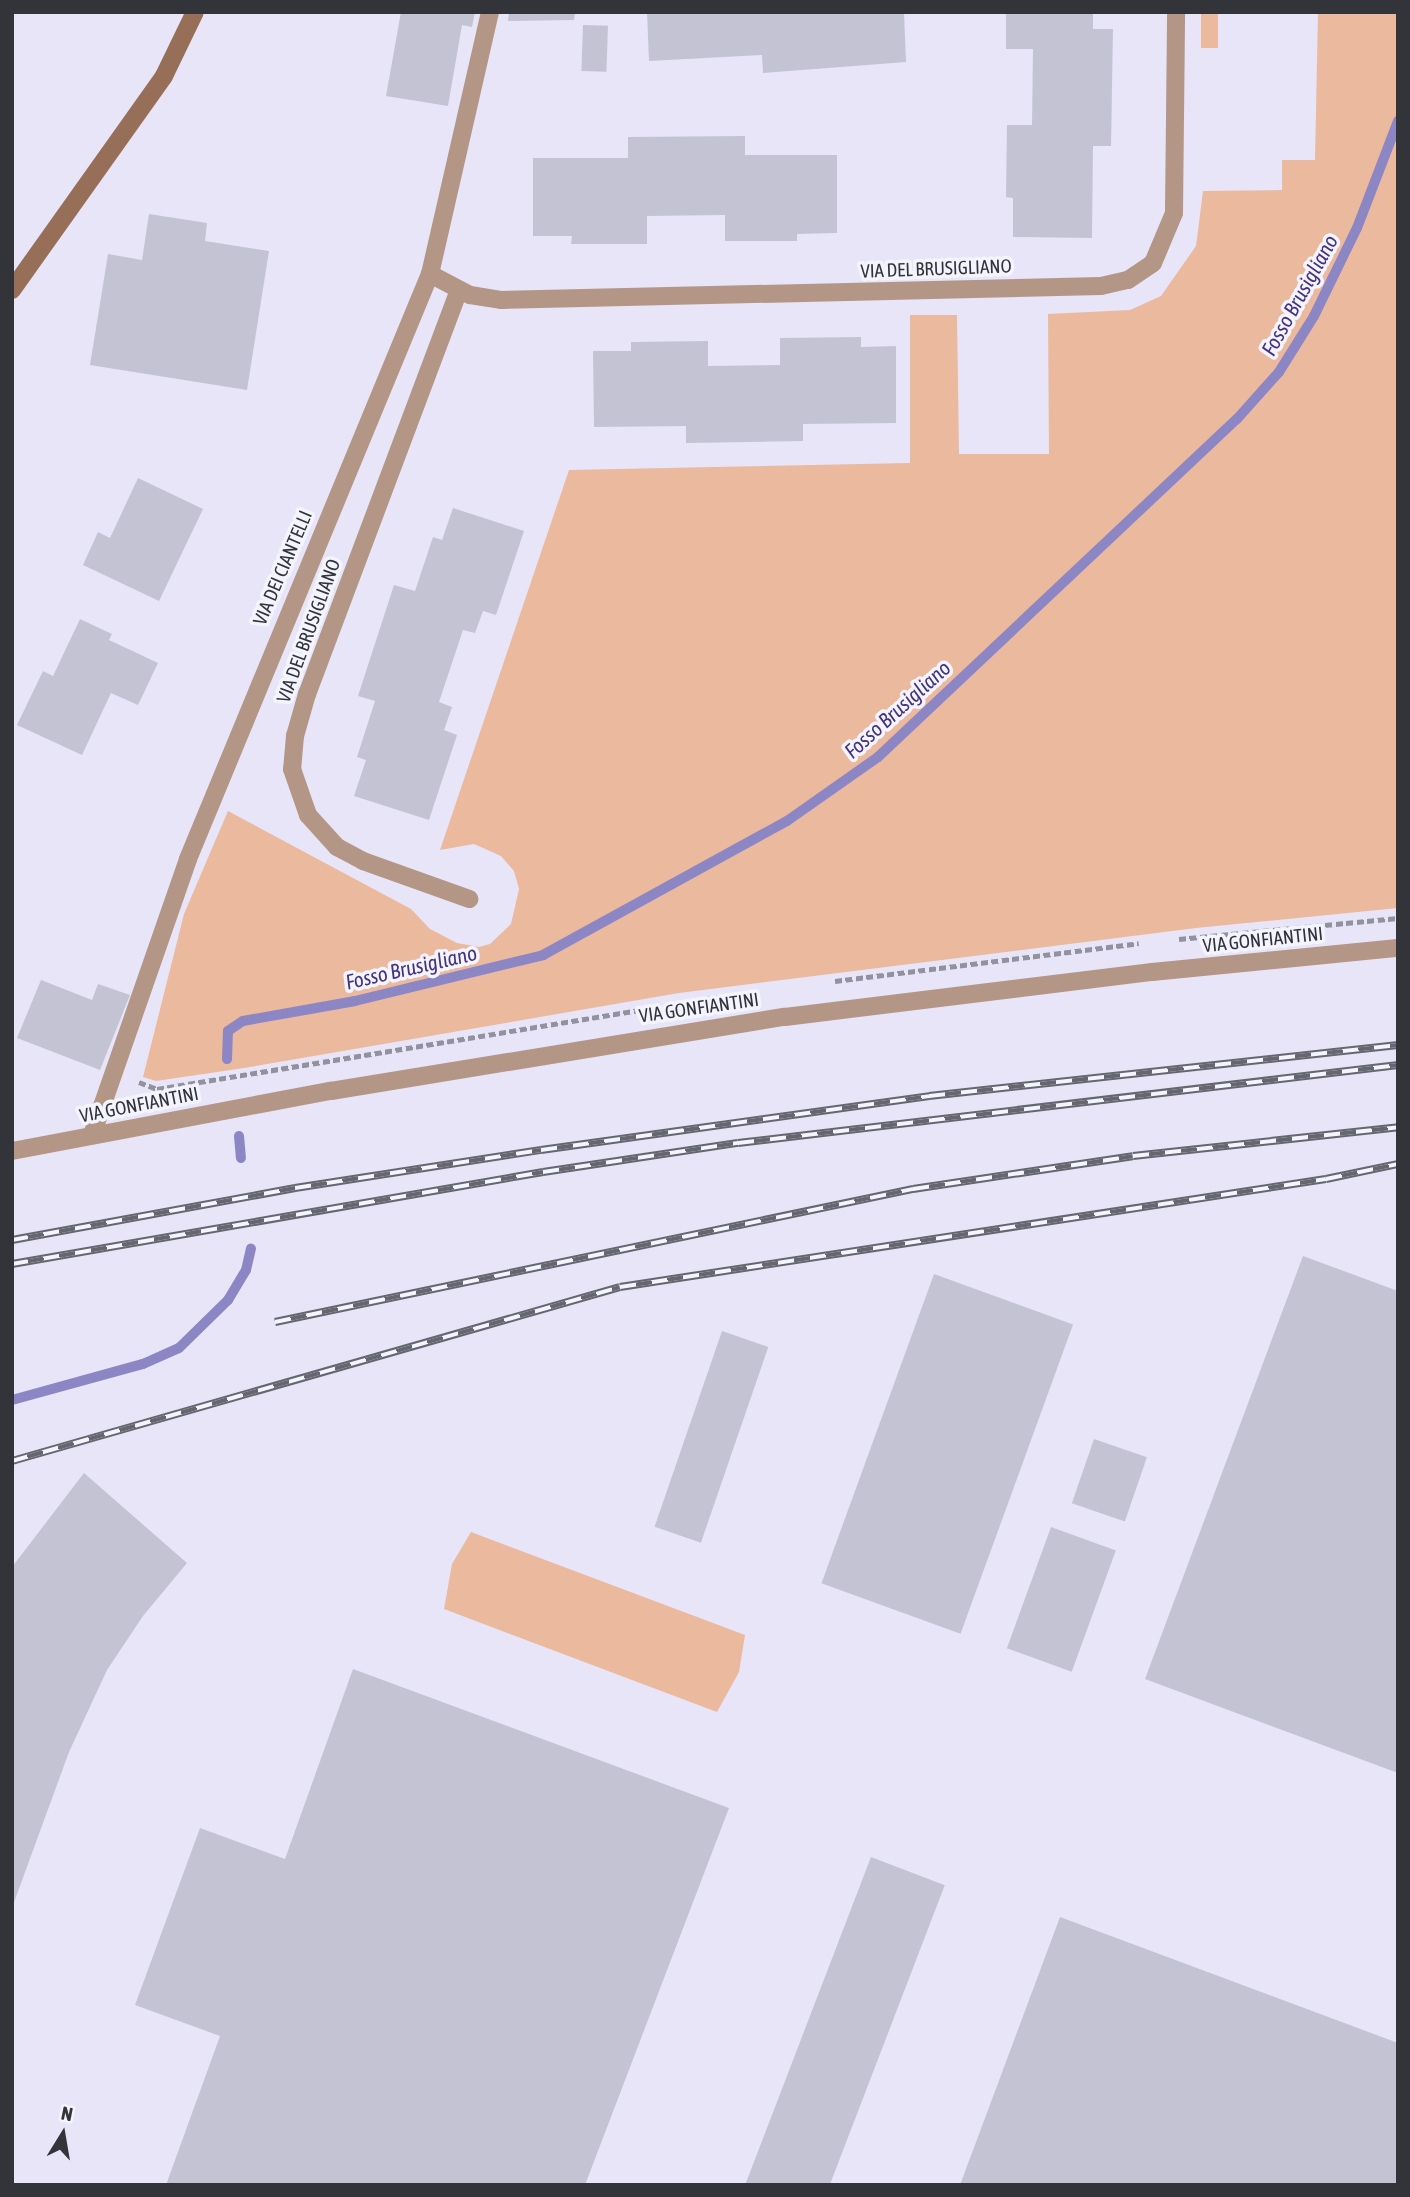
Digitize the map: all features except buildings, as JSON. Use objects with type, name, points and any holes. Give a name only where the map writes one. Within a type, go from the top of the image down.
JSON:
[{"type":"main road","points":[[12,290],[164,76],[195,12]]},
{"type":"street","name":"VIA DEI CIANTELLI","points":[[92,1135],[193,846],[430,274],[490,12]]},
{"type":"street","name":"VIA DEL BRUSIGLIANO","points":[[430,274],[459,290],[502,300],[1115,285],[1128,280],[1153,263],[1174,213],[1176,12]]},
{"type":"street","name":"VIA DEL BRUSIGLIANO","points":[[459,290],[307,694],[295,736],[292,769],[308,815],[337,847],[363,861],[469,899]]},
{"type":"street","name":"VIA GONFIANTINI","points":[[12,1150],[785,1017],[1152,972],[1398,948]]},
{"type":"shaded area","points":[[1201,12],[1218,12],[1218,48],[1201,48]]},
{"type":"shaded area","points":[[1318,12],[1398,12],[1398,908],[1196,928],[679,993],[244,1068],[156,1081],[143,1077],[184,914],[228,811],[411,909],[430,929],[457,943],[479,947],[490,944],[511,924],[519,889],[514,871],[501,856],[474,844],[440,850],[569,470],[910,463],[910,315],[957,315],[959,454],[1049,454],[1048,314],[1130,310],[1161,296],[1196,246],[1203,191],[1282,190],[1282,160],[1315,160]]},
{"type":"shaded area","points":[[471,1532],[745,1635],[739,1672],[717,1712],[444,1609],[452,1564]]},
{"type":"waterway","name":"Fosso Brusigliano","points":[[227,1059],[228,1031],[243,1021],[355,1001],[543,955],[787,821],[878,757],[1237,419],[1279,372],[1314,316],[1357,228],[1398,121]]},
{"type":"waterway","name":"Fosso Brusigliano","points":[[239,1136],[241,1158]]},
{"type":"waterway","name":"Fosso Brusigliano","points":[[12,1400],[143,1364],[179,1348],[228,1300],[246,1270],[251,1249]]},
{"type":"railway","points":[[12,1240],[295,1188],[541,1150],[929,1096],[1398,1045]]},
{"type":"railway","points":[[12,1264],[543,1172],[738,1143],[1398,1065]]},
{"type":"railway","points":[[275,1322],[913,1189],[1133,1156],[1398,1127]]},
{"type":"railway","points":[[12,1461],[620,1287],[1326,1179],[1398,1164]]}]
